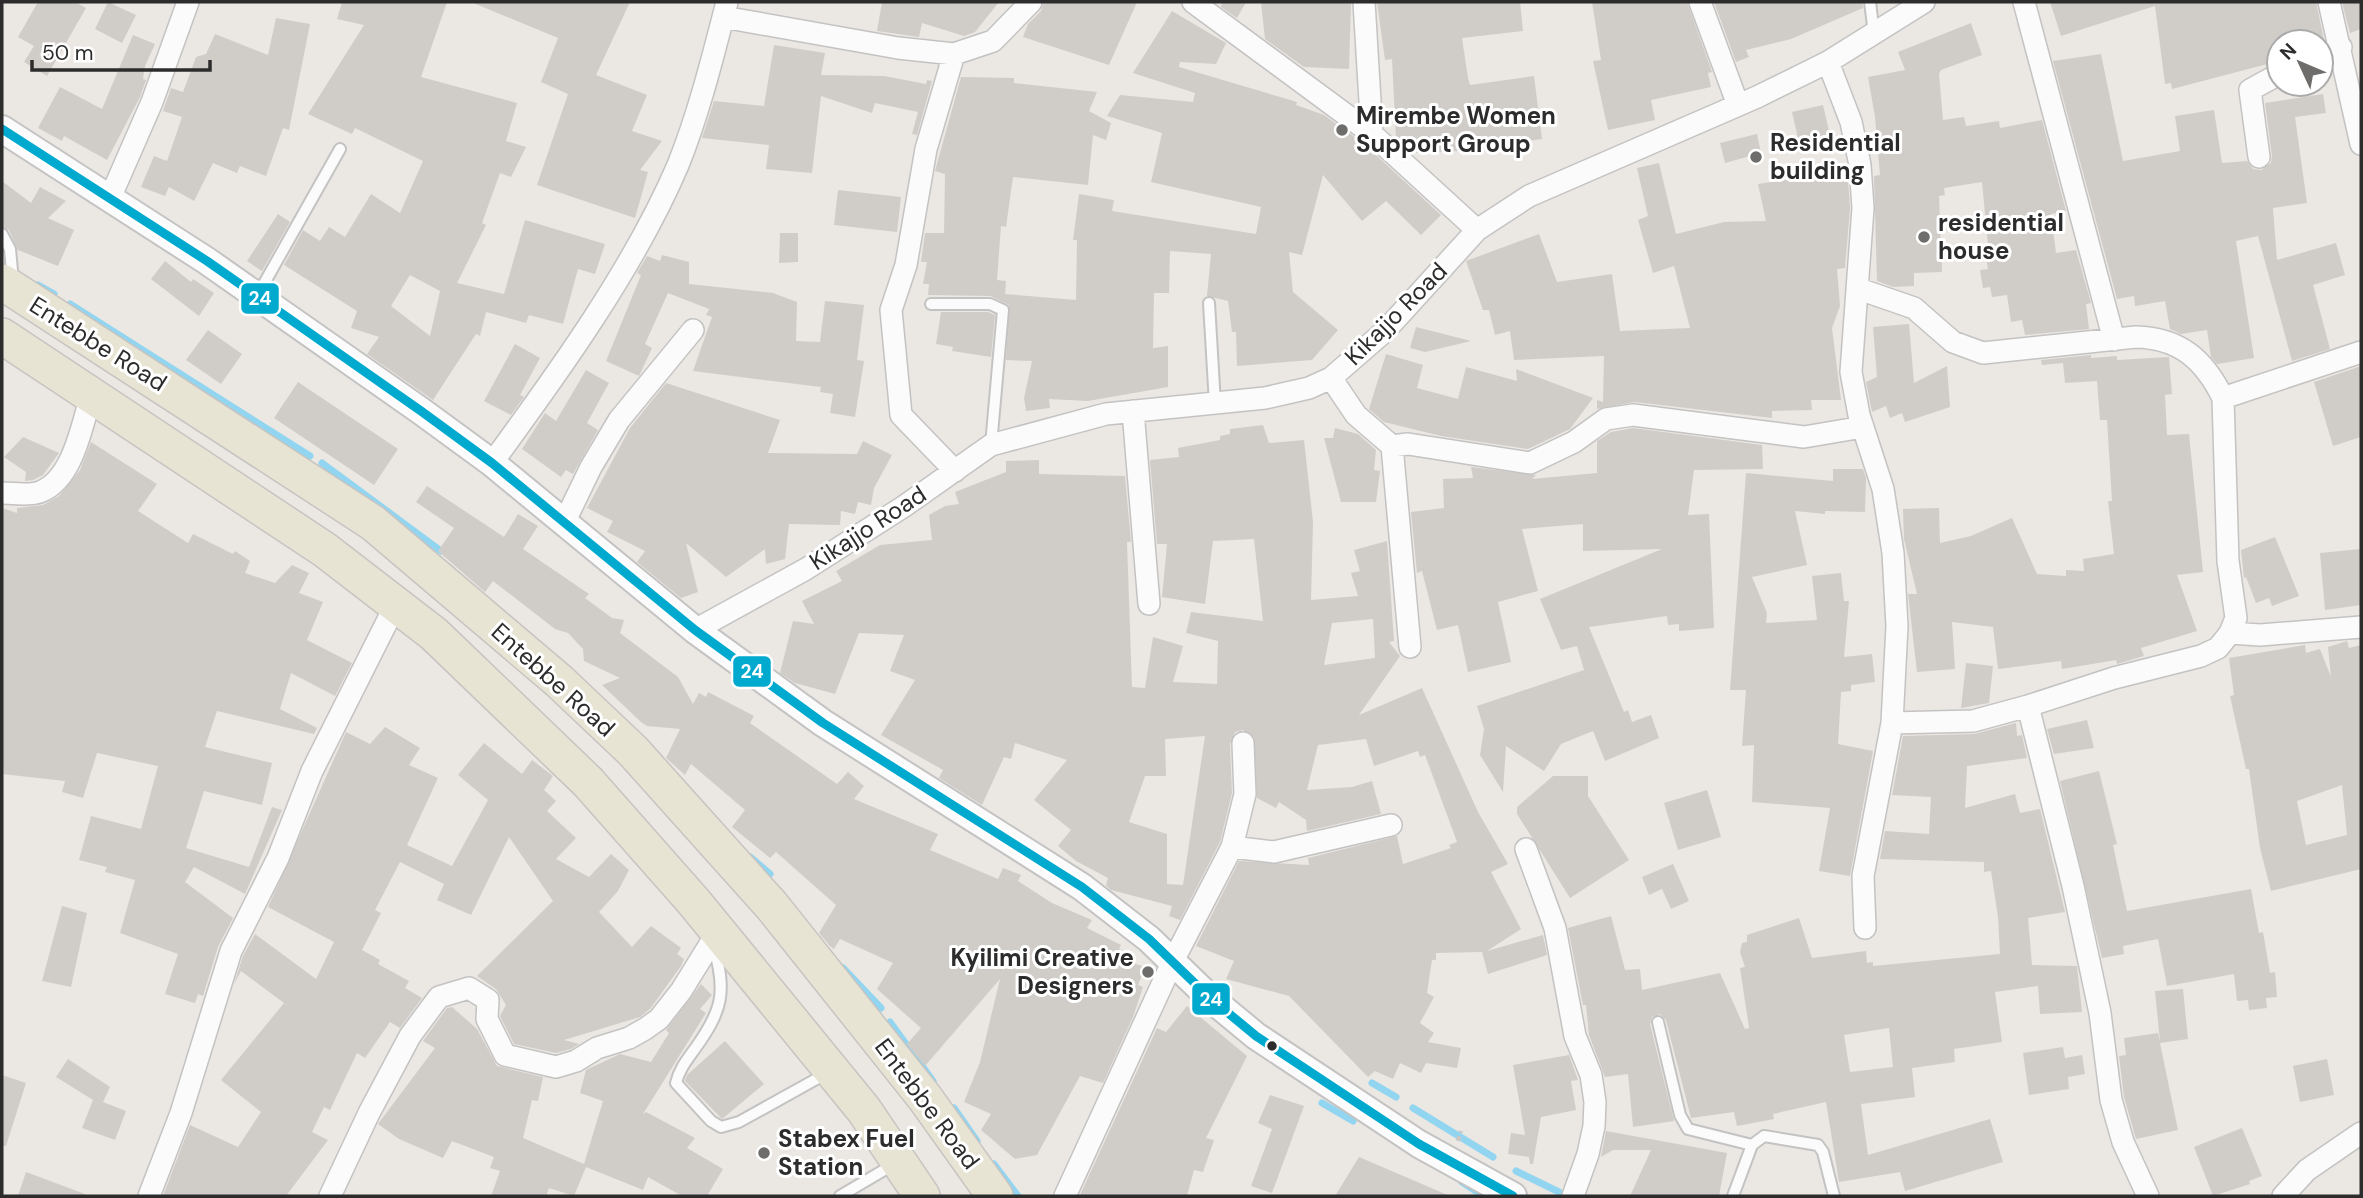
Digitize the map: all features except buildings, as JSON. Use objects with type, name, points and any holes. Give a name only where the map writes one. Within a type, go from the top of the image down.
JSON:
[{"type":"main road","name":"Entebbe Road","points":[[8,286],[373,523],[559,681],[633,751],[772,906],[925,1098],[995,1196]]},
{"type":"main road","name":"Entebbe Road","points":[[2,336],[92,393],[324,550],[434,634],[588,782],[711,931],[832,1070],[864,1110],[922,1196]]},
{"type":"street","points":[[110,198],[152,102],[188,2]]},
{"type":"street","points":[[492,463],[535,405],[650,223],[678,164],[725,9],[898,48],[954,54],[993,41],[1031,2]]},
{"type":"street","points":[[1193,2],[1372,134],[1477,230]]},
{"type":"street","points":[[1364,2],[1372,134]]},
{"type":"street","points":[[1700,2],[1738,105]]},
{"type":"street","name":"Kikajjo Road","points":[[695,630],[806,569],[991,445],[1106,414],[1275,396],[1309,388],[1331,378],[1384,332],[1477,230],[1541,190],[1738,105],[1828,62],[1924,2]]},
{"type":"street","points":[[2024,2],[2114,340]]},
{"type":"street","points":[[2329,2],[2330,28]]},
{"type":"street","points":[[954,54],[926,149],[906,265],[891,310],[901,415],[955,471]]},
{"type":"street","points":[[1828,62],[1851,122],[1860,165],[1863,208],[1851,372],[1863,427],[1883,489],[1893,553],[1897,626],[1892,723],[1863,876],[1865,928]]},
{"type":"street","points":[[2335,63],[2361,144]]},
{"type":"street","points":[[2259,157],[2250,90],[2265,82]]},
{"type":"street","points":[[2,129],[257,296],[492,463],[695,630],[823,723],[1082,887],[1149,939],[1172,963],[1256,1035],[1419,1144],[1513,1196]]},
{"type":"street","points":[[1859,289],[1914,308],[1953,342],[1983,353],[2161,338],[2183,348],[2214,381],[2222,398],[2228,561],[2235,618],[2230,633],[2218,649],[1973,721],[1892,723]]},
{"type":"street","points":[[564,523],[590,467],[618,420],[693,330]]},
{"type":"street","points":[[2222,398],[2361,352]]},
{"type":"street","points":[[1331,378],[1356,415],[1392,446],[1410,647]]},
{"type":"street","points":[[2,493],[37,493],[58,478],[70,459],[92,393]]},
{"type":"street","points":[[1133,411],[1149,604]]},
{"type":"street","points":[[1392,446],[1408,444],[1530,463],[1574,442],[1606,419],[1633,415],[1804,437],[1863,427]]},
{"type":"street","points":[[149,1196],[181,1113],[231,951],[278,858],[312,771],[396,604]]},
{"type":"street","points":[[2230,633],[2260,635],[2361,627]]},
{"type":"street","points":[[2028,706],[2073,886],[2100,1013],[2111,1100],[2123,1142],[2148,1196]]},
{"type":"street","points":[[1065,1196],[1172,963],[1232,847],[1245,794],[1243,743]]},
{"type":"street","points":[[1232,847],[1274,852],[1391,825]]},
{"type":"street","points":[[1527,849],[1555,928],[1575,1036],[1591,1075],[1595,1102],[1594,1126],[1588,1154],[1573,1196]]},
{"type":"street","points":[[330,1196],[404,1047],[439,997],[469,988],[488,1000],[488,1019],[505,1055],[556,1067],[576,1061],[597,1048],[629,1038],[659,1019],[711,931]]},
{"type":"street","points":[[2283,1196],[2306,1170],[2361,1133]]},
{"type":"lane","points":[[1870,2],[1874,34]]},
{"type":"lane","points":[[257,296],[340,149]]},
{"type":"lane","points":[[2,234],[9,249],[8,286]]},
{"type":"lane","points":[[1209,303],[1215,404]]},
{"type":"lane","points":[[931,304],[990,304],[1003,310],[991,445]]},
{"type":"lane","points":[[711,931],[723,994],[714,1022],[678,1072],[676,1083],[682,1092],[721,1127],[739,1122],[832,1070]]},
{"type":"lane","points":[[1658,1022],[1679,1115],[1688,1129],[1752,1145]]},
{"type":"lane","points":[[1733,1196],[1752,1145],[1764,1136],[1818,1145],[1824,1152],[1834,1196]]},
{"type":"lane","points":[[840,1196],[899,1162]]},
{"type":"waterway","points":[[38,285],[54,294]]},
{"type":"waterway","points":[[70,304],[310,456]]},
{"type":"waterway","points":[[322,463],[441,551]]},
{"type":"waterway","points":[[750,857],[770,874]]},
{"type":"waterway","points":[[843,968],[881,1008]]},
{"type":"waterway","points":[[890,1022],[933,1081]]},
{"type":"waterway","points":[[1372,1083],[1396,1097]]},
{"type":"waterway","points":[[1322,1103],[1353,1121]]},
{"type":"waterway","points":[[954,1108],[977,1141]]},
{"type":"waterway","points":[[1413,1108],[1493,1157]]},
{"type":"waterway","points":[[994,1164],[1018,1196]]},
{"type":"waterway","points":[[1516,1171],[1559,1192]]},
{"type":"waterway","points":[[1462,1182],[1482,1195]]},
{"type":"transit line","name":"24","points":[[2,129],[207,261],[421,411],[492,463],[695,630],[823,723],[1082,887],[1149,939],[1210,998],[1256,1036],[1419,1144],[1513,1196]]},
{"type":"place","name":"Mirembe Women Support Group","points":[[1342,130]]},
{"type":"place","name":"Residential building","points":[[1756,157]]},
{"type":"place","name":"residential house","points":[[1924,237]]},
{"type":"place","name":"Kyilimi Creative Designers","points":[[1148,972]]},
{"type":"place","name":"Stabex Fuel Station","points":[[764,1153]]}]
